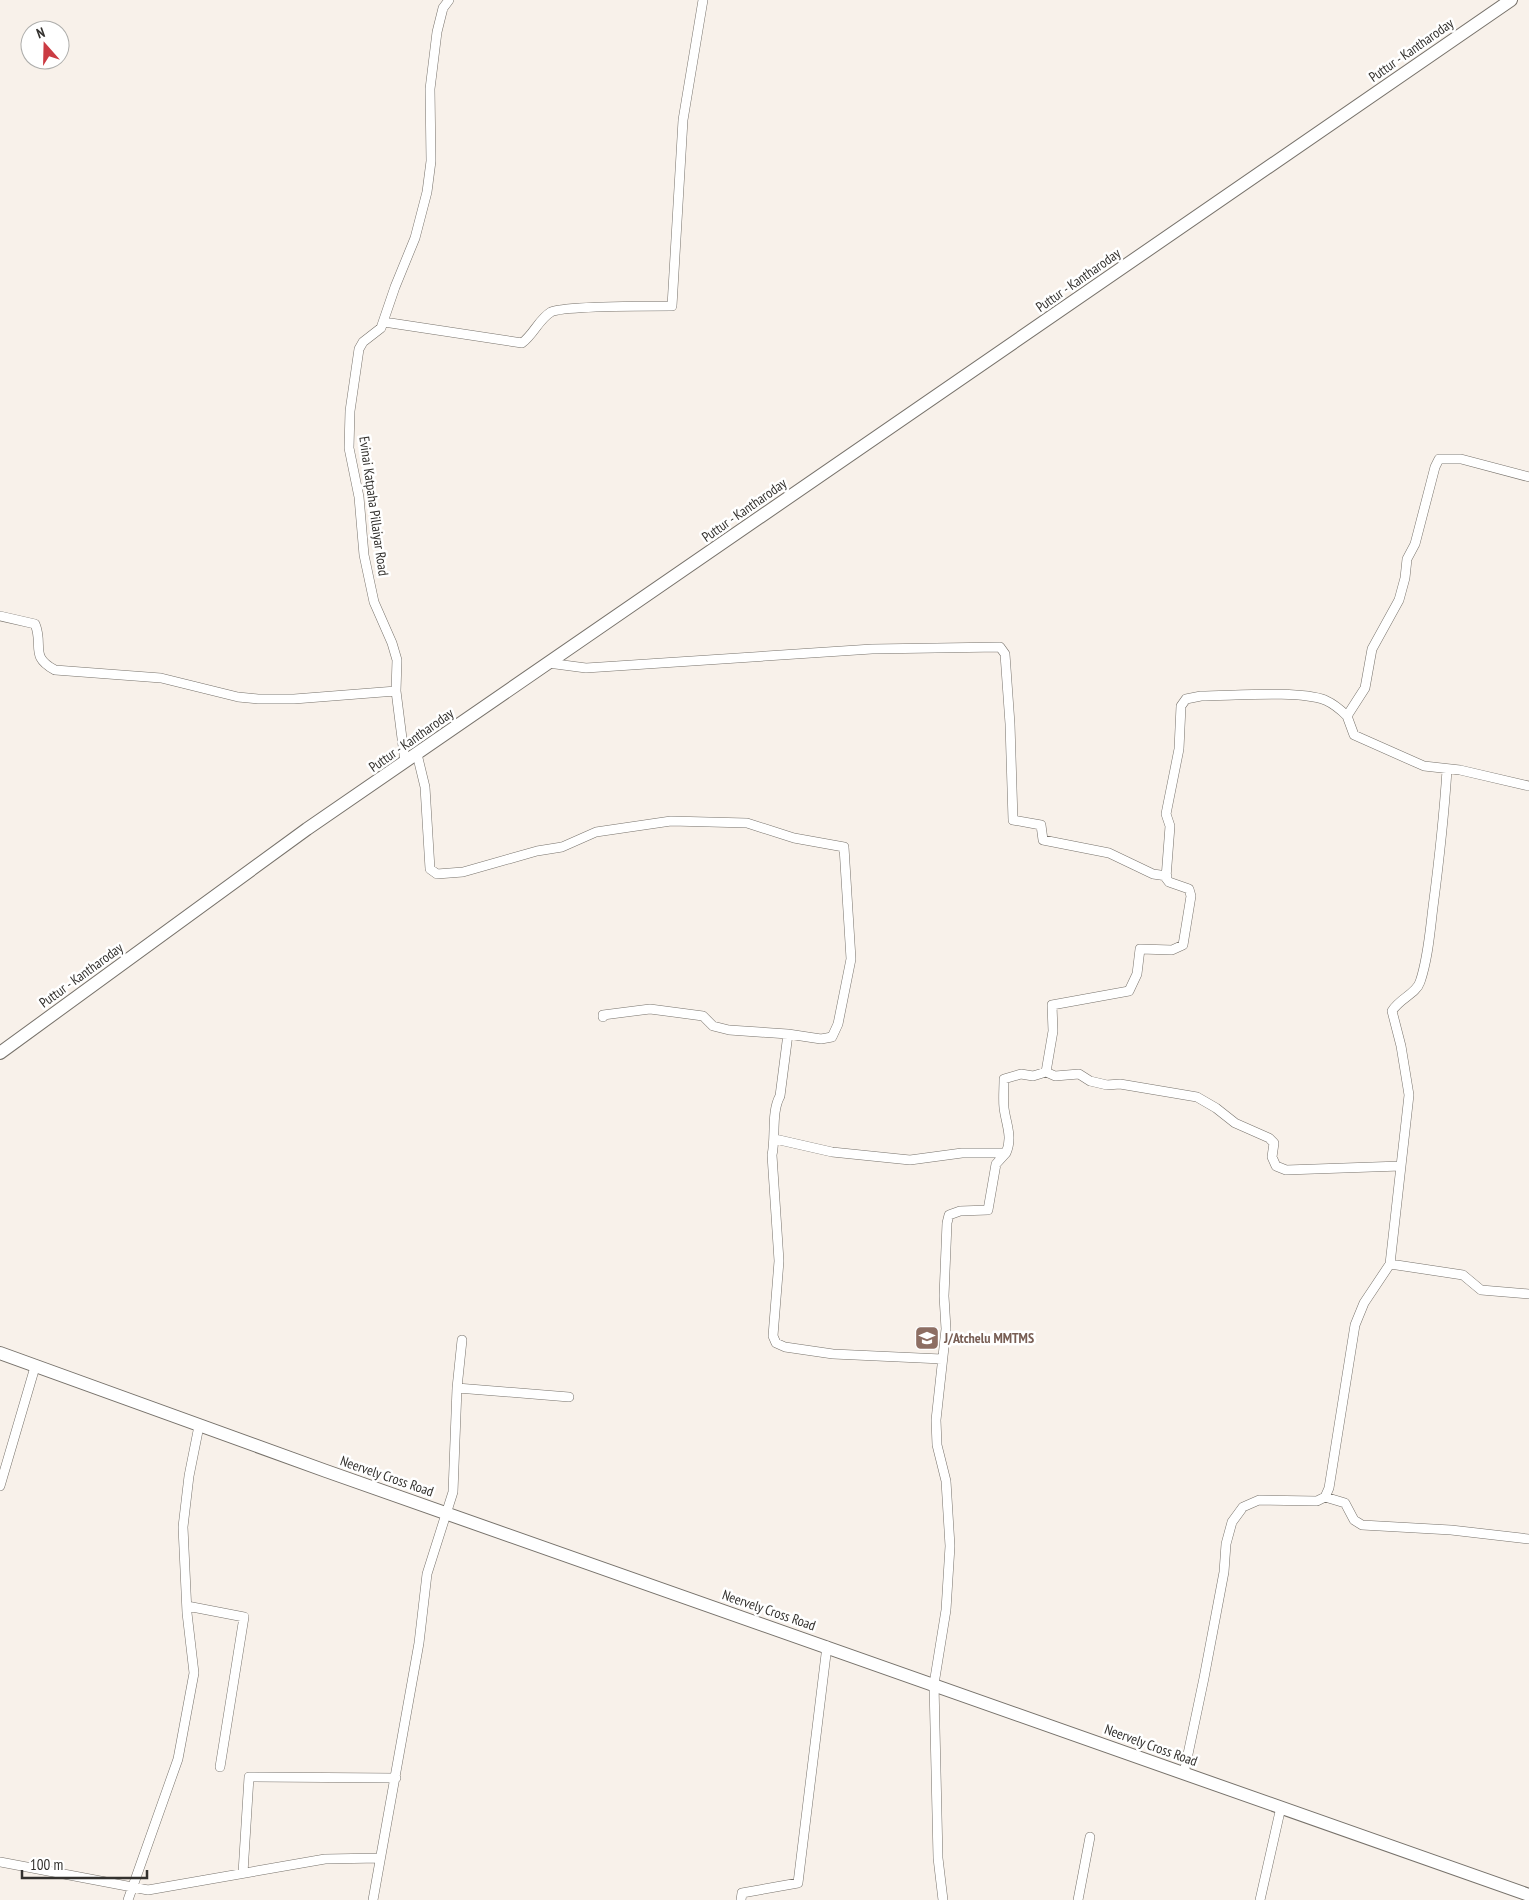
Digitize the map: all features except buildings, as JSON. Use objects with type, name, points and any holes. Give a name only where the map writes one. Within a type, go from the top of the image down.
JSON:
[{"type":"main road","name":"Puttur - Kantharoday","points":[[0,1053],[307,829],[1511,0]]},
{"type":"main road","name":"Neervely Cross Road","points":[[0,1353],[199,1426],[1529,1895]]},
{"type":"street","name":"Evinai Katpaha Pillaiyar Road","points":[[405,762],[396,691],[397,660],[392,643],[374,602],[364,555],[359,497],[349,448],[350,411],[359,350],[364,342],[381,328],[384,322],[395,287],[415,238],[427,192],[431,161],[430,89],[437,32],[443,8],[448,0]]},
{"type":"street","points":[[384,322],[522,343],[532,335],[540,322],[552,311],[624,306],[672,306],[683,120],[703,0]]},
{"type":"street","points":[[1347,716],[1365,688],[1372,649],[1399,600],[1405,578],[1407,559],[1415,544],[1435,467],[1439,459],[1460,459],[1529,477]]},
{"type":"street","points":[[0,616],[35,624],[39,634],[38,656],[42,663],[55,670],[161,678],[238,697],[258,699],[294,699],[396,691]]},
{"type":"street","points":[[548,663],[586,668],[872,649],[1000,647],[1005,654],[1013,820],[1041,825],[1043,840],[1109,853],[1153,874],[1167,876]]},
{"type":"street","points":[[1046,1072],[1054,1031],[1052,1005],[1129,991],[1137,974],[1140,949],[1172,950],[1183,945],[1191,896],[1189,889],[1169,882],[1167,876],[1170,826],[1166,814],[1179,749],[1181,706],[1186,699],[1201,696],[1302,695],[1324,700],[1339,708],[1347,716],[1354,734],[1424,766],[1460,770],[1529,786]]},
{"type":"street","points":[[416,754],[425,787],[430,869],[437,874],[463,872],[537,851],[562,847],[596,832],[671,821],[747,823],[794,838],[844,847],[851,959],[838,1024],[832,1037],[821,1039],[788,1034],[729,1030],[713,1026],[702,1016],[650,1009],[603,1014],[603,1017]]},
{"type":"street","points":[[1184,1772],[1206,1668],[1224,1572],[1226,1544],[1232,1522],[1244,1507],[1259,1500],[1317,1501],[1325,1497],[1329,1488],[1355,1325],[1364,1303],[1390,1264],[1409,1096],[1401,1046],[1392,1011],[1398,1001],[1411,994],[1420,983],[1432,915],[1448,770]]},
{"type":"street","points":[[788,1034],[780,1096],[776,1103],[775,1139],[772,1155],[780,1261],[773,1336],[776,1343],[785,1347],[833,1354],[942,1359]]},
{"type":"street","points":[[943,1900],[938,1858],[934,1684],[946,1610],[950,1546],[946,1481],[936,1445],[936,1420],[946,1329],[944,1296],[947,1223],[949,1215],[960,1211],[988,1210],[996,1164],[1010,1145],[1009,1129],[1004,1109],[1004,1079],[1021,1074],[1033,1076],[1046,1072],[1055,1076],[1079,1074],[1090,1082],[1107,1085],[1120,1084],[1197,1097],[1216,1108],[1235,1123],[1269,1138],[1274,1143],[1272,1157],[1276,1166],[1286,1170],[1401,1166]]},
{"type":"street","points":[[775,1139],[832,1152],[910,1160],[962,1153],[1006,1152]]},
{"type":"street","points":[[1390,1264],[1463,1275],[1481,1290],[1529,1294]]},
{"type":"street","points":[[372,1900],[396,1778],[419,1644],[427,1574],[453,1492],[457,1388],[462,1340]]},
{"type":"street","points":[[0,1486],[36,1367]]},
{"type":"street","points":[[457,1388],[569,1397]]},
{"type":"street","points":[[128,1900],[130,1888],[178,1759],[194,1672],[187,1606],[182,1527],[189,1476],[199,1426]]},
{"type":"street","points":[[1325,1497],[1345,1503],[1350,1508],[1354,1520],[1362,1525],[1451,1530],[1529,1539]]},
{"type":"street","points":[[187,1606],[244,1617],[220,1767]]},
{"type":"street","points":[[740,1898],[798,1883],[827,1646]]},
{"type":"street","points":[[243,1873],[249,1777],[396,1778]]},
{"type":"street","points":[[1260,1900],[1281,1807]]},
{"type":"street","points":[[1078,1900],[1090,1837]]},
{"type":"street","points":[[0,1862],[148,1890],[326,1859],[380,1858]]},
{"type":"place","name":"J/Atchelu MMTMS","points":[[927,1338]]}]
